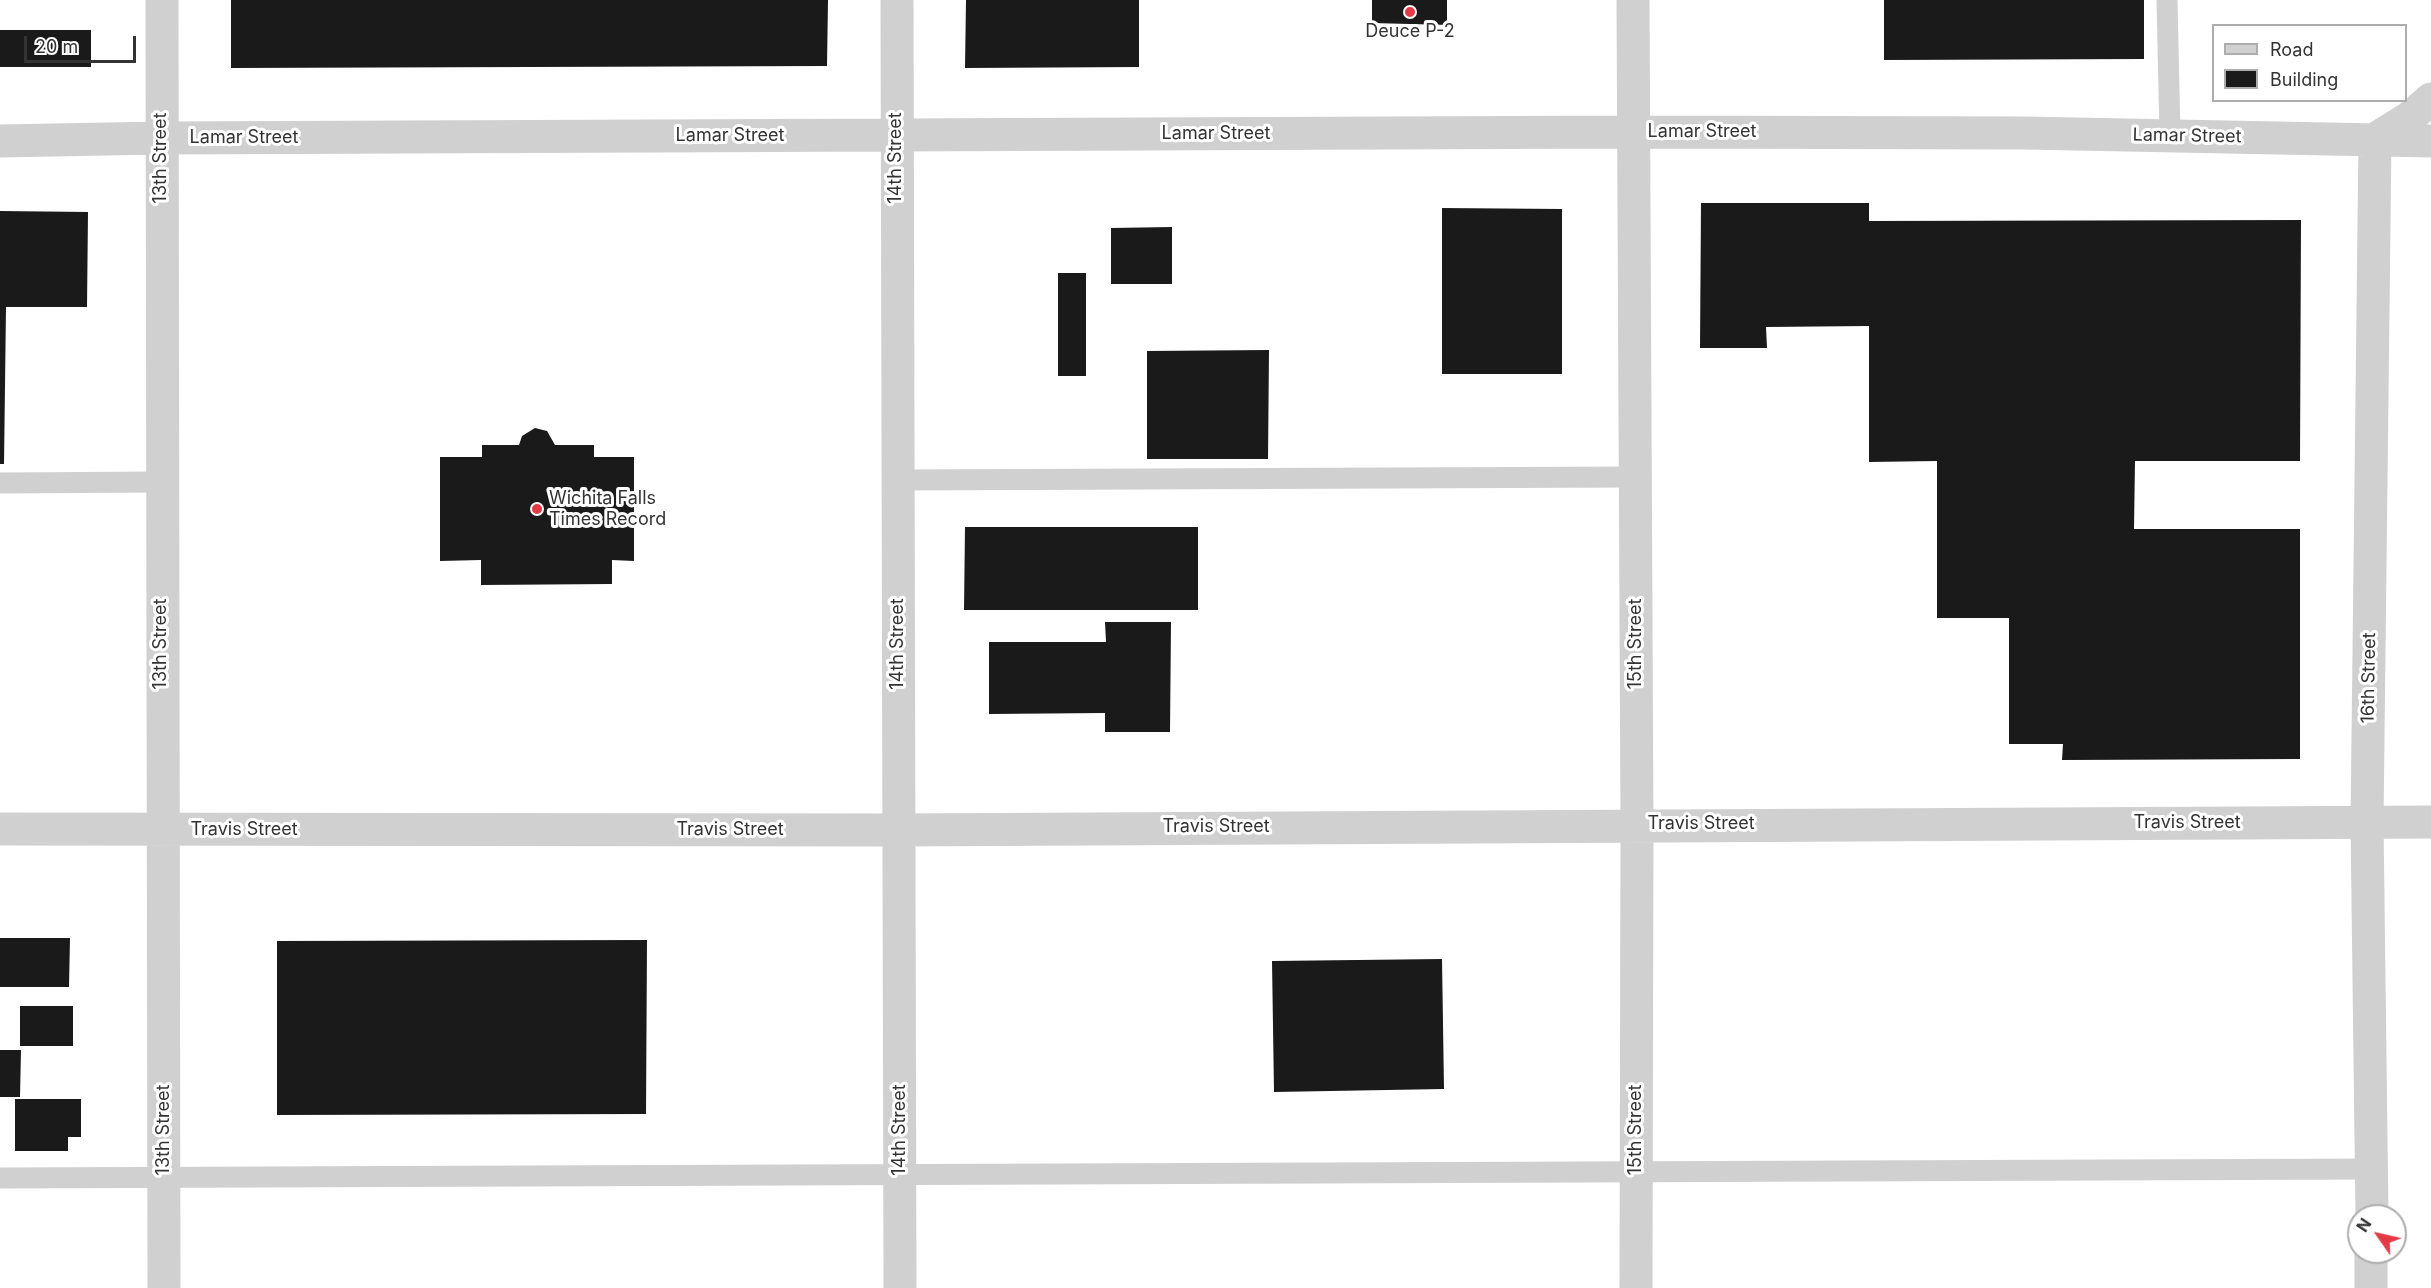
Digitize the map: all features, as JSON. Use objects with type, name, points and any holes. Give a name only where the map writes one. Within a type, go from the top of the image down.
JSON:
[{"type":"street","name":"13th Street","points":[[162,0],[164,1288]]},
{"type":"street","name":"14th Street","points":[[897,0],[900,1288]]},
{"type":"street","name":"15th Street","points":[[1633,0],[1637,824],[1636,1288]]},
{"type":"street","points":[[2375,139],[2409,118],[2431,99]]},
{"type":"street","name":"Lamar Street","points":[[0,141],[161,138],[1632,132],[2170,135],[2431,141]]},
{"type":"street","name":"16th Street","points":[[2372,1204],[2367,822],[2375,139]]},
{"type":"street","name":"Travis Street","points":[[0,829],[899,830],[1637,824],[2431,822]]},
{"type":"street","points":[[2371,1288],[2372,1264]]},
{"type":"lane","points":[[2167,0],[2170,135]]},
{"type":"lane","points":[[898,480],[1636,477]]},
{"type":"lane","points":[[0,483],[161,482]]},
{"type":"lane","points":[[0,1178],[2372,1169]]},
{"type":"building","points":[[231,0],[828,0],[827,66],[231,68]]},
{"type":"building","points":[[966,0],[1139,0],[1139,67],[965,68]]},
{"type":"building","name":"Deuce P-2","points":[[1372,0],[1447,0],[1447,25],[1372,23]]},
{"type":"building","points":[[1884,0],[2144,0],[2144,59],[1884,60]]},
{"type":"building","points":[[0,30],[91,30],[91,67],[0,67]]},
{"type":"building","points":[[1701,203],[1869,203],[1869,221],[2301,220],[2300,461],[2135,461],[2134,529],[2300,529],[2300,759],[2062,760],[2063,744],[2009,744],[2009,618],[1937,618],[1937,461],[1869,462],[1869,326],[1766,327],[1767,348],[1700,348]]},
{"type":"building","points":[[1442,208],[1562,209],[1562,374],[1442,374]]},
{"type":"building","points":[[0,211],[88,212],[87,307],[6,307],[4,464],[0,464]]},
{"type":"building","points":[[1172,227],[1172,284],[1111,284],[1111,228]]},
{"type":"building","points":[[1058,273],[1086,273],[1086,376],[1058,376]]},
{"type":"building","points":[[1269,350],[1268,459],[1147,459],[1147,351]]},
{"type":"building","name":"Wichita Falls Times Record","points":[[535,428],[547,431],[555,445],[594,445],[594,457],[634,457],[634,561],[612,560],[612,584],[481,585],[481,560],[440,561],[440,457],[482,457],[482,445],[519,445],[522,436]]},
{"type":"building","points":[[965,527],[1198,527],[1198,610],[964,610]]},
{"type":"building","points":[[1105,622],[1171,622],[1170,732],[1105,732],[1105,713],[989,714],[989,642],[1106,642]]},
{"type":"building","points":[[0,938],[70,938],[69,987],[0,987]]},
{"type":"building","points":[[647,940],[646,1114],[277,1115],[277,941]]},
{"type":"building","points":[[1442,959],[1444,1089],[1274,1092],[1272,961]]},
{"type":"building","points":[[20,1006],[73,1006],[73,1046],[20,1046]]},
{"type":"building","points":[[0,1050],[21,1050],[20,1097],[0,1097]]},
{"type":"building","points":[[15,1099],[81,1099],[81,1137],[68,1137],[68,1151],[15,1151]]},
{"type":"place","name":"Deuce P-2","points":[[1410,12]]},
{"type":"place","name":"Wichita Falls Times Record","points":[[537,509]]}]
